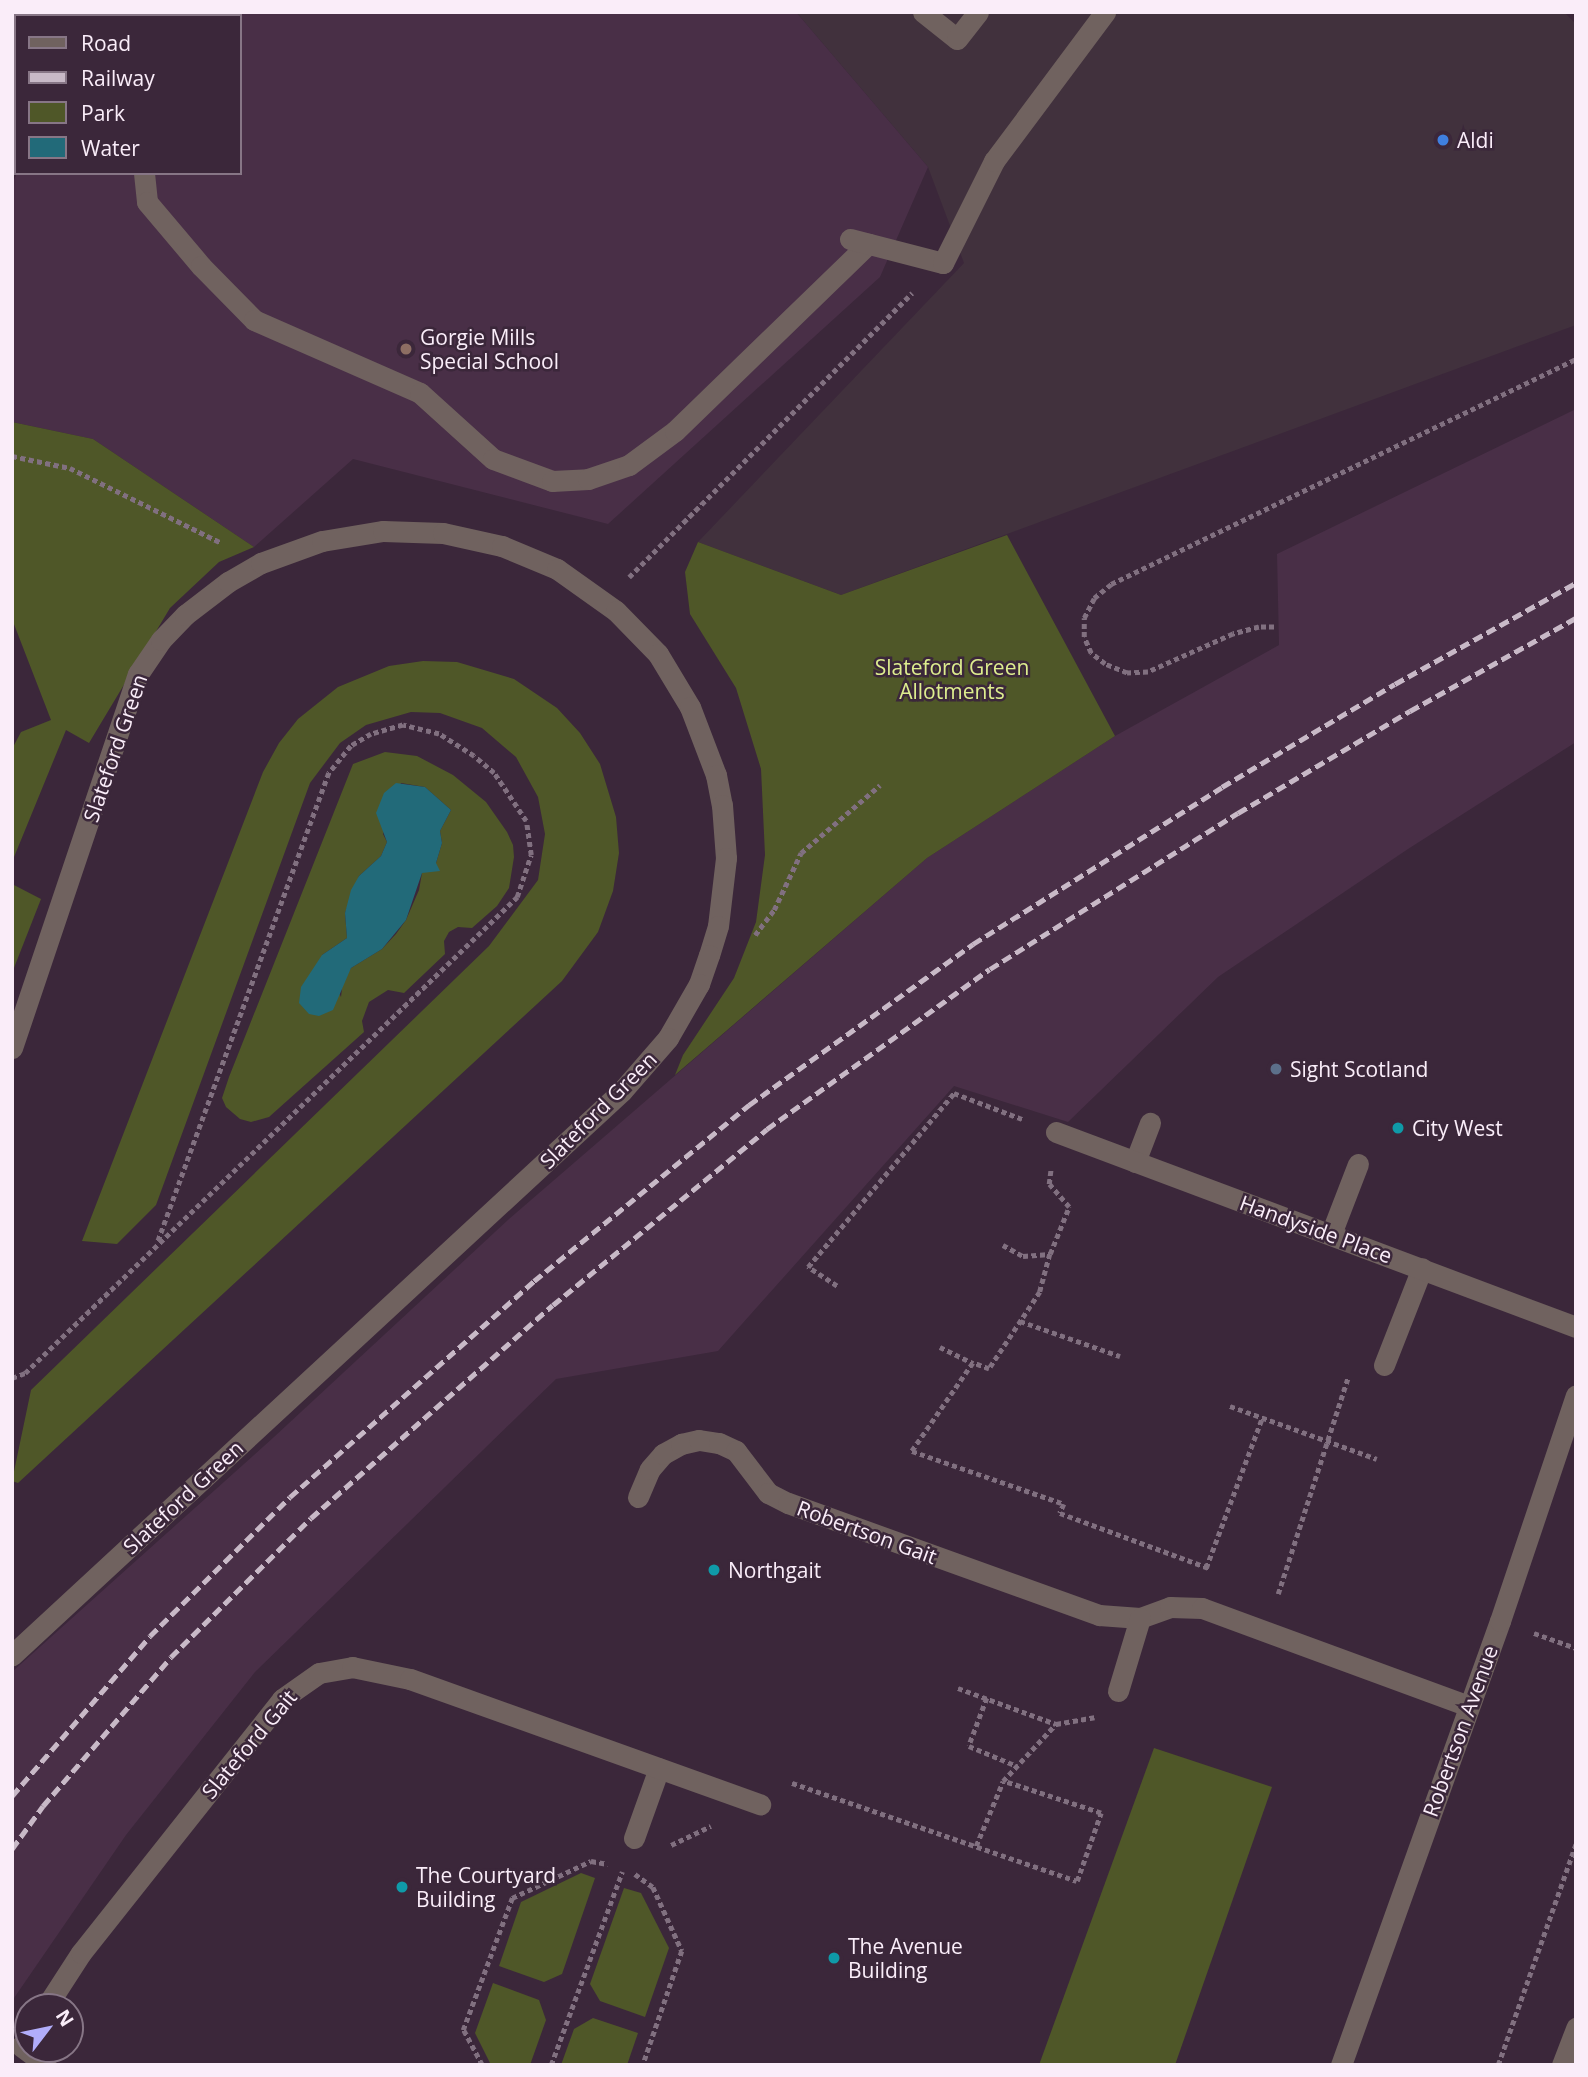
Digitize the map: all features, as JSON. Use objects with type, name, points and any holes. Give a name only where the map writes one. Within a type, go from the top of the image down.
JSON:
[{"type":"street","points":[[923,12],[957,39],[978,12]]},
{"type":"street","points":[[144,175],[147,202],[201,266],[254,320],[421,393],[493,458],[552,481],[588,479],[629,465],[675,431],[859,241],[943,263],[994,162],[1105,12]]},
{"type":"street","name":"Slateford Green","points":[[12,1048],[138,674],[161,640],[185,615],[228,582],[261,564],[322,541],[354,534],[383,531],[443,533],[475,538],[531,557],[575,580],[604,601],[651,647],[677,682],[706,742],[722,804],[726,858],[718,926],[699,984],[661,1047],[622,1091],[12,1654]]},
{"type":"street","points":[[1135,1162],[1150,1123]]},
{"type":"street","name":"Handyside Place","points":[[1056,1132],[1576,1326]]},
{"type":"street","points":[[1331,1234],[1358,1164]]},
{"type":"street","points":[[1384,1365],[1423,1268]]},
{"type":"street","name":"Robertson Avenue","points":[[1341,2065],[1500,1621],[1576,1395]]},
{"type":"street","name":"Robertson Gait","points":[[638,1497],[650,1469],[663,1454],[681,1444],[699,1440],[719,1443],[736,1451],[768,1493],[788,1503],[1099,1615],[1140,1618],[1170,1607],[1202,1608],[1468,1706]]},
{"type":"street","points":[[1118,1691],[1140,1618]]},
{"type":"street","name":"Slateford Gait","points":[[55,1993],[81,1953],[282,1699],[302,1682],[319,1673],[352,1667],[388,1673],[760,1804]]},
{"type":"street","points":[[635,1838],[659,1768]]},
{"type":"street","points":[[1562,2065],[1576,2028]]},
{"type":"path","points":[[604,601],[943,263]]},
{"type":"path","points":[[1274,627],[1233,634],[1149,672],[1127,673],[1105,664],[1091,653],[1084,637],[1084,618],[1094,598],[1111,584],[1576,359]]},
{"type":"path","points":[[12,456],[70,468],[261,564]]},
{"type":"path","points":[[12,1378],[25,1373],[517,897],[531,855],[526,821],[494,773],[439,734],[403,725],[380,731],[351,746],[329,773],[157,1244]]},
{"type":"path","points":[[751,940],[774,910],[801,853],[880,785]]},
{"type":"path","points":[[837,1286],[807,1267],[954,1093],[1056,1132],[1049,1184],[1069,1208],[1050,1254],[1040,1292],[989,1369],[940,1347]]},
{"type":"path","points":[[1003,1245],[1023,1256],[1050,1254]]},
{"type":"path","points":[[1020,1321],[1120,1356]]},
{"type":"path","points":[[973,1363],[912,1451],[1064,1504],[1060,1513],[1218,1572]]},
{"type":"path","points":[[1278,1594],[1350,1372]]},
{"type":"path","points":[[1230,1406],[1377,1459]]},
{"type":"path","points":[[1206,1568],[1262,1418]]},
{"type":"path","points":[[1266,1590],[1290,1599]]},
{"type":"path","points":[[958,1688],[1056,1724]]},
{"type":"path","points":[[976,1846],[1003,1781],[1056,1724],[1079,1718],[1110,1717],[1118,1691]]},
{"type":"path","points":[[987,1698],[969,1746],[1017,1766]]},
{"type":"path","points":[[661,1849],[760,1804],[771,1776],[1077,1881],[1101,1813],[1003,1781]]},
{"type":"path","points":[[1498,2065],[1576,1844]]},
{"type":"path","points":[[482,2065],[463,2030],[512,1898],[591,1861],[624,1867],[653,1887],[682,1951],[643,2065]]},
{"type":"path","points":[[551,2065],[624,1867]]},
{"type":"shaded area","points":[[796,12],[1564,12],[1576,24],[1576,325],[841,595],[698,542],[964,263],[928,167]]},
{"type":"shaded area","name":"Gorgie Mills Special School","points":[[796,12],[928,167],[880,277],[608,524],[353,459],[254,547],[93,439],[12,422],[12,184],[16,175],[242,175],[242,14],[73,14]]},
{"type":"shaded area","points":[[1576,409],[1576,742],[1408,849],[1218,977],[1068,1122],[954,1086],[718,1351],[556,1379],[255,1672],[126,1835],[17,1993],[14,1993],[12,2001],[12,1672],[274,1437],[509,1219],[927,858],[1115,736],[1279,645],[1277,554]]},
{"type":"green space","points":[[12,422],[93,439],[254,547],[219,562],[170,608],[89,743],[66,730],[12,862],[12,749],[21,732],[51,720],[12,619]]},
{"type":"green space","name":"Slateford Green Allotments","points":[[1007,535],[1115,736],[927,858],[675,1075],[683,1055],[734,978],[756,922],[765,855],[761,769],[736,688],[690,614],[685,572],[698,542],[841,595]]},
{"type":"green space","points":[[423,661],[457,662],[514,679],[557,708],[580,733],[600,764],[616,817],[619,853],[613,891],[598,932],[562,981],[18,1483],[12,1481],[31,1390],[489,946],[538,880],[545,834],[538,797],[516,757],[482,728],[440,713],[411,712],[366,725],[340,743],[310,783],[156,1205],[117,1244],[82,1241],[263,772],[279,743],[298,719],[338,687],[389,666]]},
{"type":"green space","points":[[385,752],[417,756],[453,775],[486,802],[507,832],[513,845],[514,857],[509,888],[497,906],[472,928],[458,927],[449,932],[444,941],[445,954],[404,993],[388,990],[369,1002],[362,1021],[364,1032],[269,1117],[251,1122],[240,1119],[226,1107],[222,1098],[353,764]],"holes":[[[401,783],[425,787],[451,810],[440,831],[442,843],[436,863],[422,873],[419,890],[406,920],[396,934],[382,949],[351,968],[343,980],[341,997],[322,955],[347,938],[345,913],[359,876],[381,856],[387,842],[383,834]]]},
{"type":"green space","points":[[12,884],[41,899],[12,973]]},
{"type":"green space","points":[[1154,1748],[1272,1787],[1175,2065],[1039,2065]]},
{"type":"green space","points":[[581,1873],[595,1878],[562,1974],[544,1982],[499,1966],[521,1902]]},
{"type":"green space","points":[[624,1888],[641,1893],[669,1948],[645,2017],[600,2001],[590,1984]]},
{"type":"green space","points":[[493,1983],[539,2000],[546,2020],[530,2065],[491,2065],[475,2033]]},
{"type":"green space","points":[[593,2018],[638,2033],[627,2065],[561,2065],[574,2029]]},
{"type":"water","points":[[396,783],[425,787],[451,810],[440,831],[442,843],[436,863],[440,871],[422,873],[406,920],[382,949],[351,968],[333,1010],[319,1016],[309,1014],[299,1003],[301,987],[322,955],[347,938],[345,913],[351,890],[359,876],[381,856],[387,842],[376,813],[384,793]]},
{"type":"railway","points":[[12,1796],[150,1636],[290,1497],[534,1281],[749,1105],[973,944],[1222,787],[1395,684],[1576,583]]},
{"type":"railway","points":[[12,1849],[43,1806],[171,1657],[311,1518],[553,1305],[767,1129],[990,969],[1238,813],[1410,711],[1576,618]]},
{"type":"place","name":"Aldi","points":[[1443,140]]},
{"type":"place","name":"Gorgie Mills Special School","points":[[406,349]]},
{"type":"place","name":"Sight Scotland","points":[[1276,1069]]},
{"type":"place","name":"City West","points":[[1398,1128]]},
{"type":"place","name":"Northgait","points":[[714,1570]]},
{"type":"place","name":"The Courtyard Building","points":[[402,1887]]},
{"type":"place","name":"The Avenue Building","points":[[834,1958]]}]
